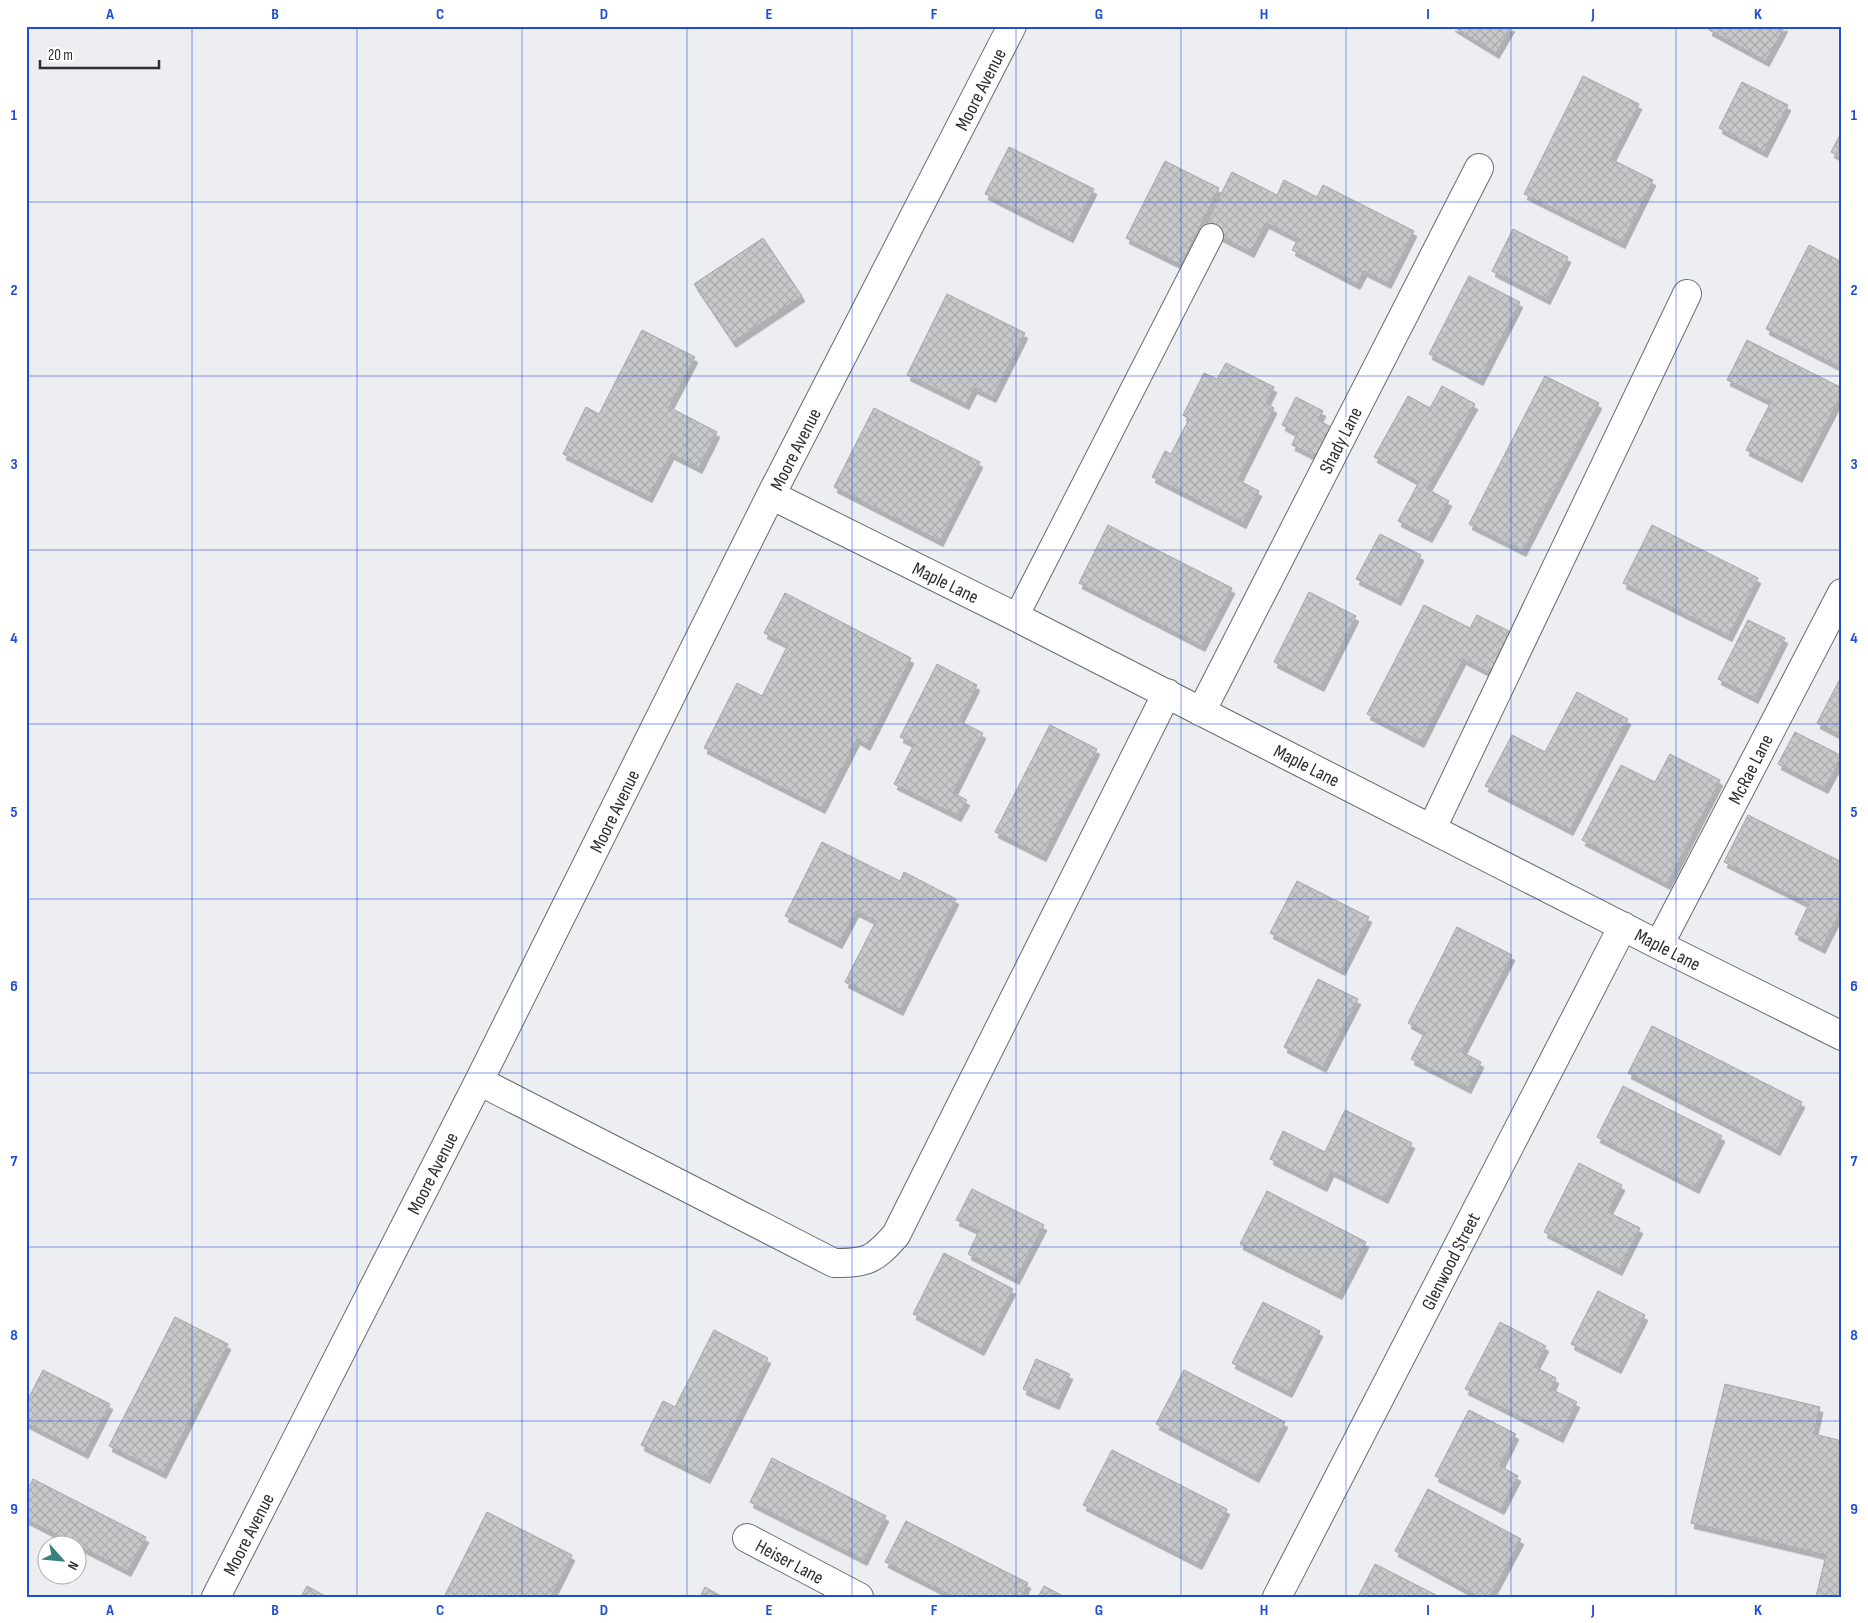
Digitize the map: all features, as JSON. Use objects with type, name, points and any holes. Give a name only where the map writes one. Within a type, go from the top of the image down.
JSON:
[{"type":"street","name":"Moore Avenue","points":[[216,1597],[479,1081],[771,495],[1012,26]]},
{"type":"street","name":"Shady Lane","points":[[1201,712],[1480,168]]},
{"type":"street","points":[[1432,828],[1687,294]]},
{"type":"street","name":"Maple Lane","points":[[771,495],[1167,693],[1659,945],[1842,1036]]},
{"type":"street","name":"McRae Lane","points":[[1659,945],[1842,593]]},
{"type":"street","points":[[479,1081],[834,1263],[858,1263],[879,1254],[896,1235],[1167,693]]},
{"type":"street","name":"Glenwood Street","points":[[1277,1597],[1623,926]]},
{"type":"street","name":"Heiser Lane","points":[[748,1538],[859,1597]]},
{"type":"lane","points":[[1016,617],[1211,236]]},
{"type":"building","points":[[1452,26],[1512,26],[1496,53]]},
{"type":"building","points":[[1711,26],[1785,26],[1766,61],[1709,30]]},
{"type":"building","points":[[1583,76],[1639,104],[1611,159],[1653,180],[1622,243],[1524,194]]},
{"type":"building","points":[[1742,82],[1788,105],[1764,152],[1719,128]]},
{"type":"building","points":[[1842,131],[1842,158],[1831,152]]},
{"type":"building","points":[[1009,147],[1094,189],[1070,237],[985,194]]},
{"type":"building","points":[[1165,161],[1219,188],[1181,265],[1126,238]]},
{"type":"building","points":[[1232,172],[1277,195],[1284,180],[1317,197],[1323,185],[1414,231],[1388,283],[1364,271],[1357,284],[1292,250],[1298,239],[1266,223],[1251,252],[1204,228]]},
{"type":"building","points":[[1513,229],[1568,257],[1547,299],[1492,271]]},
{"type":"building","points":[[763,238],[802,296],[733,342],[694,284]]},
{"type":"building","points":[[1809,245],[1842,262],[1842,368],[1766,329]]},
{"type":"building","points":[[1469,276],[1520,302],[1480,380],[1429,354]]},
{"type":"building","points":[[947,294],[1025,333],[993,397],[974,388],[966,404],[907,375]]},
{"type":"building","points":[[642,330],[695,357],[669,407],[717,432],[699,468],[671,454],[649,497],[563,454],[586,407],[599,414]]},
{"type":"building","points":[[1747,340],[1842,388],[1842,393],[1799,477],[1746,450],[1771,402],[1727,380]]},
{"type":"building","points":[[1226,363],[1274,387],[1266,403],[1274,408],[1238,480],[1259,491],[1243,523],[1152,477],[1165,451],[1171,454],[1189,419],[1183,415],[1204,373],[1217,379]]},
{"type":"building","points":[[1545,376],[1599,403],[1523,551],[1469,524]]},
{"type":"building","points":[[1442,386],[1475,404],[1427,489],[1449,501],[1429,537],[1398,521],[1419,482],[1374,457],[1408,396],[1430,408]]},
{"type":"building","points":[[1296,397],[1323,411],[1318,420],[1331,427],[1316,457],[1292,445],[1297,433],[1282,425]]},
{"type":"building","points":[[874,408],[980,462],[940,541],[834,487]]},
{"type":"building","points":[[1108,525],[1232,588],[1202,646],[1079,583]]},
{"type":"building","points":[[1652,525],[1758,578],[1729,636],[1623,583]]},
{"type":"building","points":[[1380,534],[1421,555],[1398,600],[1356,579]]},
{"type":"building","points":[[1309,592],[1356,616],[1321,686],[1274,662]]},
{"type":"building","points":[[785,593],[911,658],[867,745],[857,739],[822,808],[704,748],[737,683],[762,696],[788,645],[764,633]]},
{"type":"building","points":[[1424,605],[1470,628],[1477,615],[1517,635],[1496,676],[1463,659],[1421,742],[1367,714]]},
{"type":"building","points":[[1748,620],[1785,638],[1755,698],[1718,679]]},
{"type":"building","points":[[937,664],[977,685],[959,721],[983,733],[953,793],[967,800],[958,816],[894,784],[914,744],[900,737]]},
{"type":"building","points":[[1842,675],[1842,736],[1817,723]]},
{"type":"building","points":[[1577,692],[1628,719],[1570,830],[1485,786],[1512,735],[1545,752]]},
{"type":"building","points":[[1050,725],[1097,749],[1043,856],[995,832]]},
{"type":"building","points":[[1795,732],[1842,756],[1825,788],[1778,764]]},
{"type":"building","points":[[1670,754],[1720,780],[1667,884],[1582,840],[1621,765],[1655,782]]},
{"type":"building","points":[[1748,815],[1842,862],[1842,908],[1822,948],[1795,934],[1809,904],[1724,862]]},
{"type":"building","points":[[822,842],[900,881],[904,872],[956,899],[900,1010],[845,982],[876,921],[856,911],[839,943],[785,916]]},
{"type":"building","points":[[1297,881],[1369,917],[1342,970],[1270,933]]},
{"type":"building","points":[[1457,927],[1512,955],[1462,1052],[1481,1062],[1468,1088],[1411,1059],[1425,1032],[1408,1023]]},
{"type":"building","points":[[1318,979],[1358,999],[1323,1067],[1284,1047]]},
{"type":"building","points":[[1652,1026],[1802,1102],[1777,1150],[1628,1073]]},
{"type":"building","points":[[1623,1086],[1722,1136],[1696,1188],[1597,1137]]},
{"type":"building","points":[[1345,1110],[1412,1143],[1385,1198],[1331,1171],[1324,1186],[1270,1159],[1283,1131],[1325,1152]]},
{"type":"building","points":[[1579,1163],[1622,1185],[1608,1212],[1640,1228],[1619,1270],[1544,1232]]},
{"type":"building","points":[[972,1189],[1044,1225],[1016,1279],[968,1254],[979,1231],[956,1220]]},
{"type":"building","points":[[1267,1191],[1366,1242],[1339,1294],[1240,1244]]},
{"type":"building","points":[[944,1253],[1013,1289],[981,1350],[913,1314]]},
{"type":"building","points":[[1598,1291],[1645,1315],[1618,1368],[1571,1344]]},
{"type":"building","points":[[1263,1302],[1320,1331],[1289,1392],[1232,1363]]},
{"type":"building","points":[[175,1317],[228,1344],[163,1473],[109,1446]]},
{"type":"building","points":[[1500,1322],[1546,1346],[1535,1367],[1556,1378],[1551,1389],[1577,1402],[1560,1437],[1465,1389]]},
{"type":"building","points":[[714,1330],[768,1358],[707,1478],[641,1445],[663,1401],[675,1407]]},
{"type":"building","points":[[1036,1359],[1070,1374],[1056,1404],[1023,1389]]},
{"type":"building","points":[[43,1370],[110,1404],[85,1453],[26,1423],[26,1403]]},
{"type":"building","points":[[1184,1370],[1285,1422],[1256,1477],[1156,1424]]},
{"type":"building","points":[[1725,1384],[1820,1407],[1814,1434],[1842,1441],[1842,1597],[1816,1597],[1826,1555],[1691,1523]]},
{"type":"building","points":[[1469,1410],[1516,1434],[1500,1466],[1518,1476],[1501,1509],[1435,1476]]},
{"type":"building","points":[[1112,1450],[1227,1509],[1199,1564],[1083,1505]]},
{"type":"building","points":[[772,1458],[886,1516],[864,1560],[750,1502]]},
{"type":"building","points":[[33,1479],[146,1537],[128,1571],[88,1551],[88,1536],[59,1536],[26,1519],[26,1492]]},
{"type":"building","points":[[1428,1489],[1521,1539],[1490,1597],[1479,1597],[1395,1551]]},
{"type":"building","points":[[487,1512],[572,1555],[551,1597],[444,1597]]},
{"type":"building","points":[[906,1521],[1028,1583],[1021,1597],[954,1597],[885,1562]]},
{"type":"building","points":[[1375,1564],[1440,1597],[1358,1597]]},
{"type":"building","points":[[307,1586],[327,1597],[301,1597]]},
{"type":"building","points":[[1044,1586],[1065,1597],[1038,1597]]},
{"type":"building","points":[[705,1587],[723,1597],[700,1597]]}]
